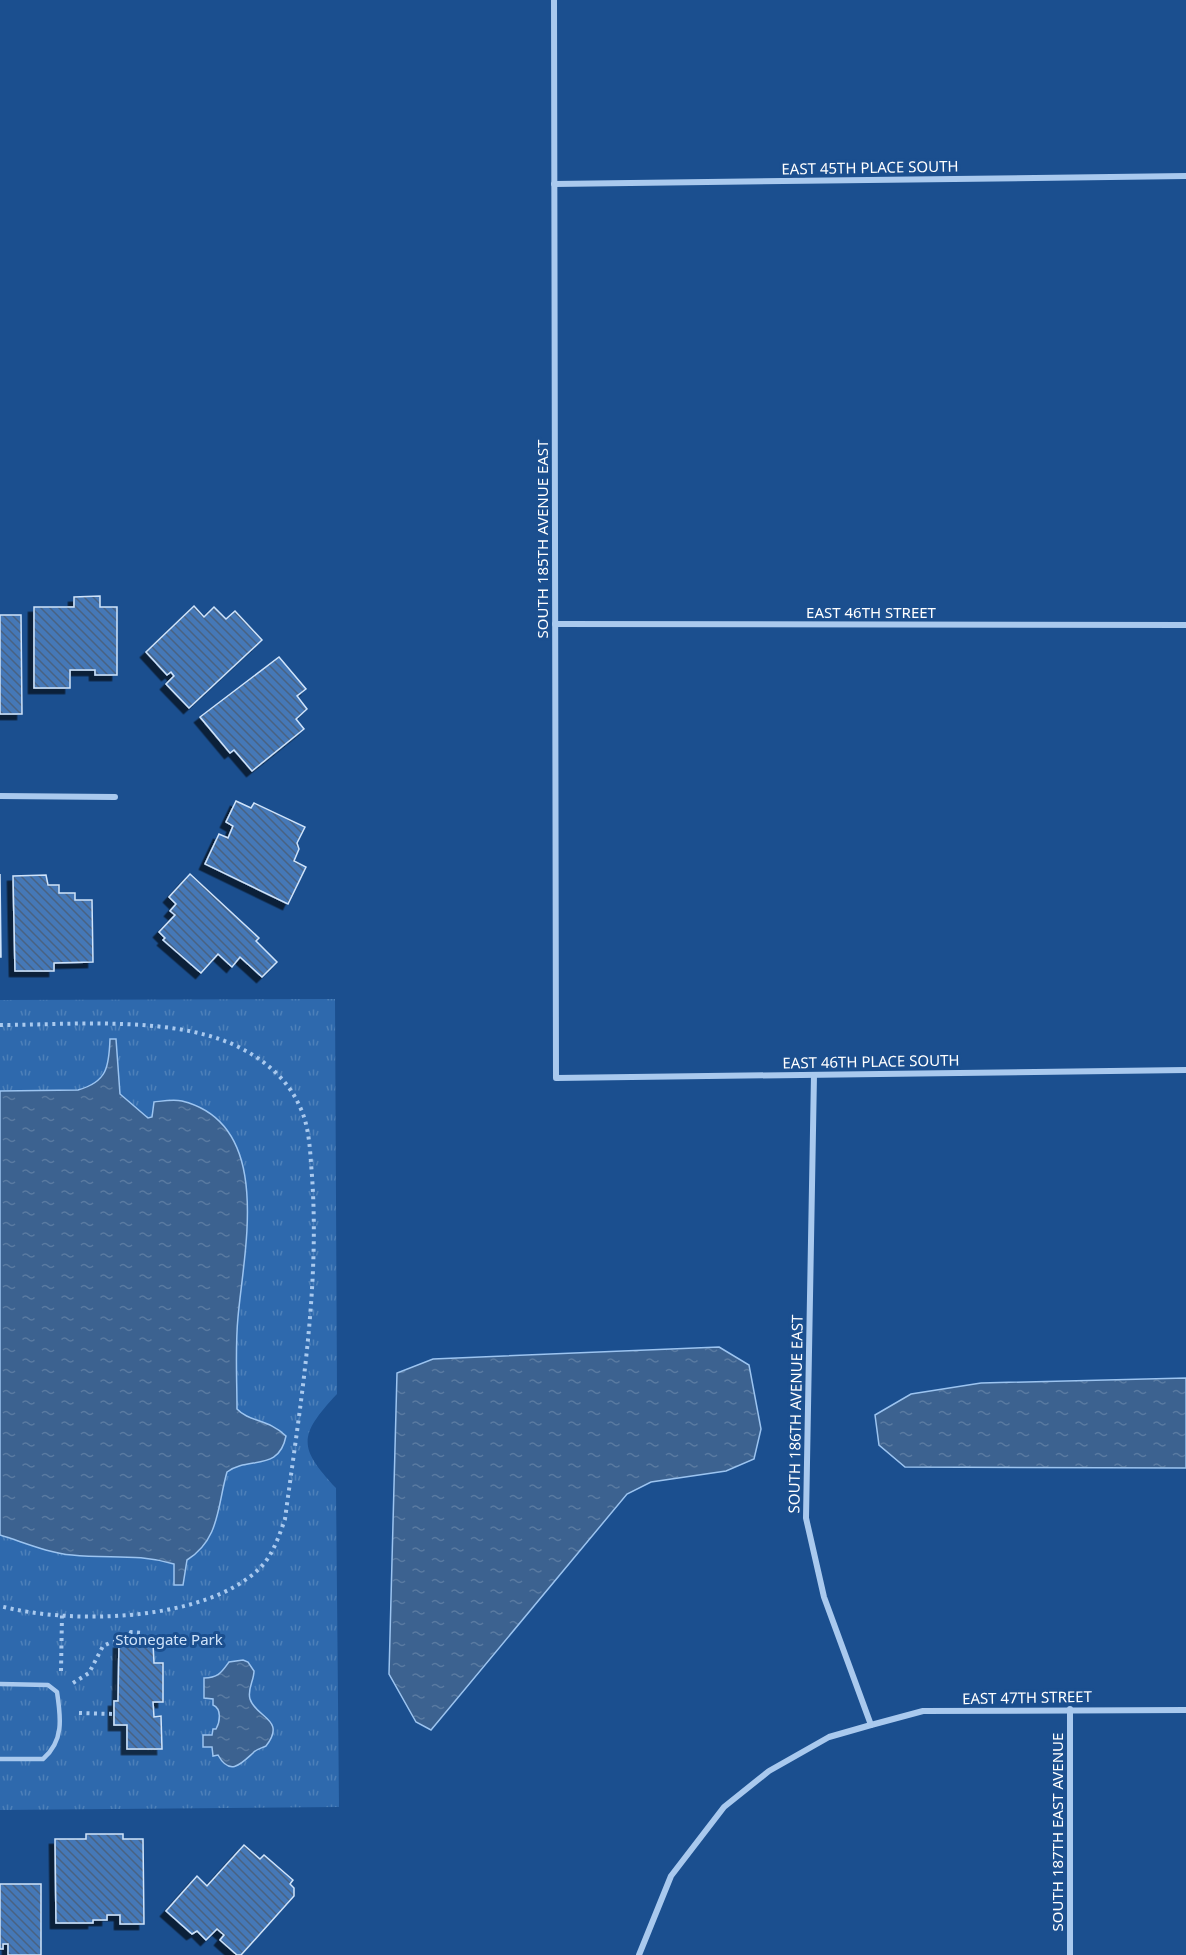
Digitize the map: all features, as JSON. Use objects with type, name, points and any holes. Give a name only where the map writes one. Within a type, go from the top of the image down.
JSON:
[{"type":"street","name":"SOUTH 185TH AVENUE EAST","points":[[554,0],[556,1078]]},
{"type":"street","name":"EAST 45TH PLACE SOUTH","points":[[554,184],[1186,176]]},
{"type":"street","name":"EAST 46TH STREET","points":[[555,624],[1186,625]]},
{"type":"street","points":[[0,796],[115,797]]},
{"type":"street","name":"EAST 46TH PLACE SOUTH","points":[[556,1078],[1186,1070]]},
{"type":"street","name":"SOUTH 186TH AVENUE EAST","points":[[814,1075],[806,1518],[824,1597],[871,1725]]},
{"type":"street","name":"SOUTH 187TH EAST AVENUE","points":[[1070,1709],[1070,1955]]},
{"type":"street","name":"EAST 47TH STREET","points":[[871,1725],[923,1711],[1186,1710]]},
{"type":"street","points":[[639,1955],[670,1876],[724,1808],[769,1771],[829,1737],[871,1725]]},
{"type":"lane","points":[[0,1684],[48,1685],[57,1692],[60,1712],[60,1732],[54,1750],[44,1760],[0,1759]]},
{"type":"path","points":[[0,1025],[144,1025],[202,1034],[245,1050],[264,1063],[291,1089],[300,1106],[310,1149],[314,1211],[307,1346],[285,1519],[276,1546],[262,1567],[242,1583],[198,1604],[116,1615],[62,1614],[0,1606]]},
{"type":"path","points":[[57,1692],[61,1671],[62,1614]]},
{"type":"path","points":[[57,1692],[90,1673],[103,1646],[112,1642],[127,1642],[146,1642],[142,1633],[131,1632],[127,1642]]},
{"type":"path","points":[[60,1712],[114,1714]]},
{"type":"green space","name":"Stonegate Park","points":[[335,999],[337,1394],[315,1421],[308,1441],[309,1451],[315,1462],[336,1488],[339,1807],[0,1810],[0,1000]]},
{"type":"water","points":[[110,1039],[116,1039],[120,1094],[148,1118],[152,1117],[154,1102],[172,1100],[182,1101],[211,1114],[230,1135],[242,1162],[247,1192],[247,1225],[237,1329],[237,1409],[247,1416],[273,1426],[286,1436],[277,1455],[262,1462],[236,1467],[227,1472],[212,1532],[198,1552],[187,1560],[183,1585],[174,1585],[174,1564],[135,1557],[63,1554],[0,1535],[0,1091],[78,1090],[88,1087],[101,1078],[104,1072],[109,1058]]},
{"type":"water","points":[[719,1347],[749,1365],[761,1429],[754,1459],[726,1471],[651,1482],[627,1494],[431,1730],[416,1722],[389,1674],[397,1373],[433,1359]]},
{"type":"water","points":[[1186,1378],[1186,1468],[905,1467],[879,1445],[875,1415],[911,1394],[981,1383]]},
{"type":"water","points":[[243,1660],[248,1662],[254,1671],[249,1692],[250,1699],[258,1711],[272,1724],[273,1730],[272,1737],[266,1746],[256,1750],[240,1764],[231,1767],[222,1762],[218,1755],[213,1756],[212,1747],[203,1747],[203,1735],[212,1735],[219,1719],[218,1709],[213,1705],[213,1699],[204,1698],[204,1678],[219,1674],[229,1662]]},
{"type":"building","points":[[100,596],[100,607],[117,607],[117,675],[95,675],[95,670],[70,670],[70,688],[34,688],[34,607],[74,607],[74,597]]},
{"type":"building","points":[[194,606],[204,617],[214,607],[226,619],[235,611],[262,640],[189,708],[166,684],[174,676],[171,672],[167,675],[146,652]]},
{"type":"building","points":[[0,615],[21,615],[22,714],[0,714]]},
{"type":"building","points":[[279,657],[306,689],[297,696],[307,709],[296,719],[304,729],[252,771],[234,750],[230,753],[200,717]]},
{"type":"building","points":[[236,801],[251,808],[254,803],[305,827],[297,843],[299,849],[294,861],[306,867],[288,904],[205,864],[219,834],[228,838],[233,826],[226,822]]},
{"type":"building","points":[[0,874],[1,957],[0,957]]},
{"type":"building","points":[[190,874],[259,938],[256,941],[277,962],[262,977],[240,957],[232,967],[218,954],[201,973],[163,940],[165,938],[159,932],[175,915],[170,911],[176,904],[169,897]]},
{"type":"building","points":[[46,875],[48,885],[59,885],[59,893],[75,893],[75,900],[92,900],[93,962],[54,963],[54,971],[15,971],[13,876]]},
{"type":"building","points":[[119,1643],[153,1643],[154,1663],[163,1663],[163,1702],[153,1702],[154,1717],[161,1716],[162,1749],[127,1749],[127,1725],[114,1725],[114,1701],[118,1701]]},
{"type":"building","points":[[86,1834],[123,1834],[123,1839],[143,1839],[144,1924],[120,1924],[120,1915],[107,1915],[107,1920],[93,1920],[93,1923],[56,1923],[55,1839],[86,1839]]},
{"type":"building","points":[[244,1845],[260,1859],[264,1855],[293,1880],[290,1884],[294,1888],[294,1896],[241,1955],[237,1955],[220,1940],[224,1935],[217,1929],[206,1940],[197,1931],[192,1934],[166,1911],[197,1876],[207,1886]]},
{"type":"building","points":[[0,1884],[41,1884],[41,1955],[8,1955],[8,1944],[3,1944],[3,1949],[0,1949]]}]
